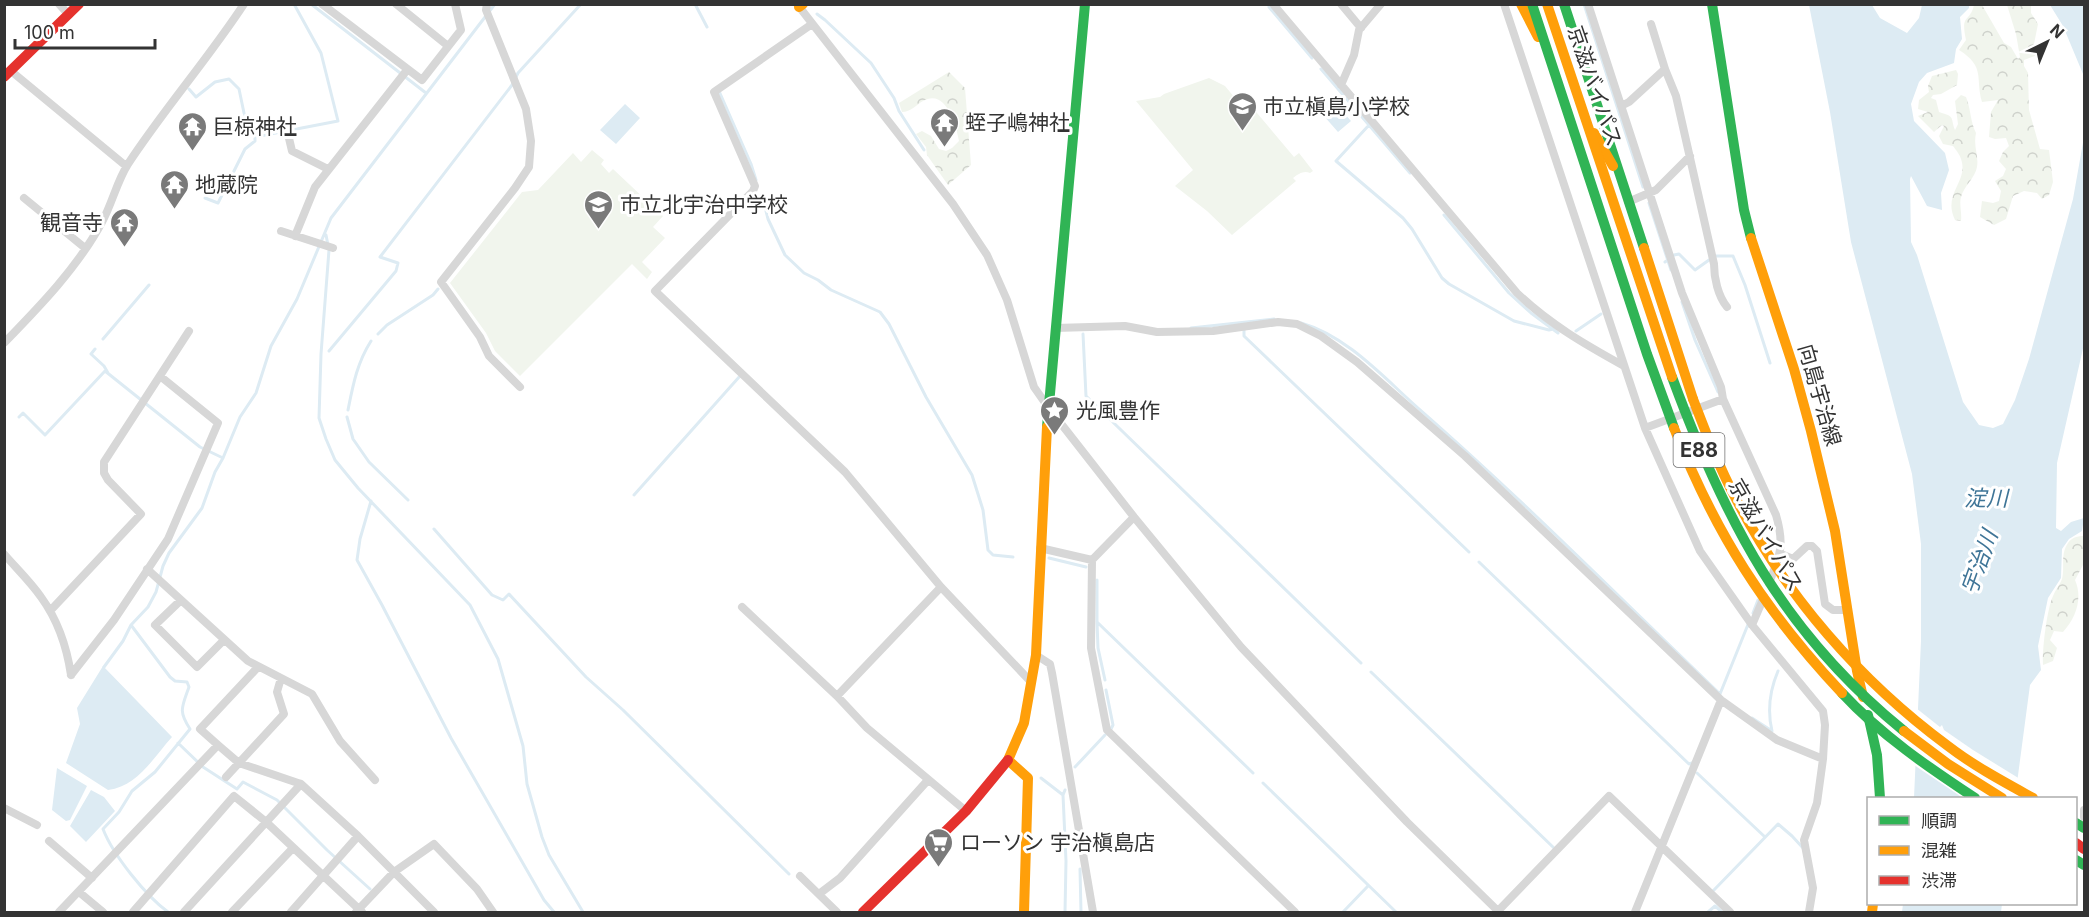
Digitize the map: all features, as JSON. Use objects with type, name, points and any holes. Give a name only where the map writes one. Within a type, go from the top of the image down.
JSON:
[{"type":"main road","points":[[7,71],[79,4]]},
{"type":"main road","points":[[862,912],[966,811],[1008,760],[1024,723],[1036,655],[1048,406],[1085,4]]},
{"type":"main road","points":[[1521,4],[1563,82],[1606,152],[1626,197]]},
{"type":"main road","name":"京滋バイパス","points":[[1532,4],[1671,422],[1705,503],[1730,549],[1751,584],[1785,630],[1838,690],[1914,757],[1974,797]]},
{"type":"main road","name":"京滋バイパス","points":[[1547,4],[1679,399],[1706,467],[1741,539],[1794,618],[1851,682],[1930,752],[2000,797]]},
{"type":"main road","points":[[1564,4],[1616,156],[1626,197],[1694,399],[1719,466],[1745,519],[1779,572],[1810,614],[1851,661],[1903,709],[1949,746],[2031,797]]},
{"type":"main road","name":"向島宇治線","points":[[1712,4],[1744,210],[1754,250],[1794,369],[1835,531],[1857,671],[1877,754],[1880,797]]},
{"type":"main road","points":[[1008,760],[1028,778],[1024,912]]},
{"type":"street","points":[[59,4],[69,15]]},
{"type":"street","points":[[4,343],[47,298],[85,248],[103,221],[126,166],[244,4]]},
{"type":"street","points":[[322,4],[422,80],[461,30],[455,4]]},
{"type":"street","points":[[396,4],[448,46]]},
{"type":"street","points":[[1273,4],[1517,293],[1534,309],[1577,340],[1624,366]]},
{"type":"street","points":[[1341,4],[1361,28]]},
{"type":"street","points":[[1341,85],[1354,55],[1359,30],[1381,4]]},
{"type":"street","points":[[1504,4],[1645,428],[1700,551],[1752,625],[1823,711],[1826,726],[1824,759],[1817,803],[1804,840],[1813,888],[1809,912]]},
{"type":"street","points":[[1588,4],[1682,293],[1721,387],[1723,399],[1776,515],[1781,534],[1781,554],[1752,625]]},
{"type":"street","points":[[800,5],[812,24],[953,204],[987,255],[1007,300],[1034,387],[1048,406],[1134,517],[1240,647],[1407,822],[1498,912],[1609,796],[1730,912]]},
{"type":"street","points":[[486,7],[526,109],[531,141],[529,167],[441,282],[480,337],[489,356],[519,387]]},
{"type":"street","points":[[812,24],[714,92],[755,186],[753,191],[655,291],[845,472],[941,587],[1031,682]]},
{"type":"street","points":[[1651,24],[1676,96],[1714,264],[1714,274],[1722,302],[1727,307]]},
{"type":"street","points":[[1621,106],[1629,102],[1665,69]]},
{"type":"street","points":[[295,236],[315,187],[407,70]]},
{"type":"street","points":[[7,71],[126,166]]},
{"type":"street","points":[[288,135],[292,151],[328,170]]},
{"type":"street","points":[[1626,197],[1656,190],[1690,156]]},
{"type":"street","points":[[24,198],[85,248]]},
{"type":"street","points":[[280,231],[333,248]]},
{"type":"street","points":[[1055,328],[1125,327],[1157,332],[1213,331],[1278,322],[1297,324],[1321,336],[1357,362],[1465,456],[1721,700],[1777,740],[1824,759]]},
{"type":"street","points":[[50,611],[141,514],[108,480],[104,473],[104,462],[189,331]]},
{"type":"street","points":[[4,554],[31,584],[50,611],[64,644],[71,675],[114,620],[168,540],[218,423],[160,376]]},
{"type":"street","points":[[1645,428],[1723,399]]},
{"type":"street","points":[[1134,517],[1092,561],[1091,648],[1107,730],[1295,912]]},
{"type":"street","points":[[1781,554],[1793,559],[1807,546],[1812,546],[1817,551],[1825,604],[1833,610],[1847,610]]},
{"type":"street","points":[[1040,548],[1092,561]]},
{"type":"street","points":[[147,569],[224,640],[258,667],[312,694],[340,741],[375,780]]},
{"type":"street","points":[[837,696],[941,587]]},
{"type":"street","points":[[180,601],[155,625],[197,667],[224,640]]},
{"type":"street","points":[[742,607],[837,696],[867,728],[966,811]]},
{"type":"street","points":[[1036,655],[1050,664],[1052,673],[1093,912]]},
{"type":"street","points":[[258,667],[200,729],[239,763],[301,783],[434,912]]},
{"type":"street","points":[[226,777],[284,714],[277,692],[281,678]]},
{"type":"street","points":[[1635,912],[1721,700]]},
{"type":"street","points":[[59,912],[218,745]]},
{"type":"street","points":[[819,894],[840,878],[928,780]]},
{"type":"street","points":[[189,911],[265,821],[301,783]]},
{"type":"street","points":[[133,912],[234,796],[265,821],[359,912],[394,872],[434,844],[477,889],[493,912]]},
{"type":"street","points":[[4,807],[37,825]]},
{"type":"street","points":[[2084,817],[2085,810]]},
{"type":"street","points":[[291,912],[358,836]]},
{"type":"street","points":[[49,841],[92,878]]},
{"type":"street","points":[[232,912],[293,848]]},
{"type":"street","points":[[800,876],[837,912]]},
{"type":"street","points":[[79,892],[103,912]]},
{"type":"green space","points":[[1974,5],[1982,5],[2004,43],[2011,47],[2018,59],[2020,57],[2016,34],[2007,5],[2031,5],[2031,13],[2038,24],[2034,44],[2035,56],[2024,60],[2028,73],[2029,110],[2040,149],[2049,150],[2053,182],[2049,195],[2042,199],[2037,193],[2024,191],[2013,196],[2006,219],[1994,225],[1980,217],[1982,201],[1993,203],[1999,201],[2001,191],[1995,181],[2003,176],[2006,169],[1999,161],[2009,146],[2006,138],[1989,137],[1991,112],[1998,100],[1982,102],[1976,68],[1973,62],[1959,50],[1966,40],[1964,26]]},
{"type":"green space","points":[[1956,70],[1957,85],[1931,98],[1936,100],[1939,112],[1952,118],[1955,130],[1958,124],[1955,101],[1961,95],[1966,97],[1976,133],[1977,167],[1961,197],[1961,221],[1955,220],[1952,211],[1953,195],[1962,174],[1963,167],[1960,157],[1953,146],[1943,144],[1939,136],[1944,126],[1942,125],[1934,132],[1918,116],[1928,112],[1918,109],[1919,100],[1929,92],[1928,86],[1932,76]]},
{"type":"green space","points":[[949,72],[965,88],[971,165],[948,185],[927,155],[926,147],[916,134],[922,131],[931,136],[939,149],[946,151],[952,148],[959,141],[948,110],[944,104],[931,98],[905,112],[902,112],[899,103]]},
{"type":"green space","points":[[1209,78],[1225,86],[1235,98],[1241,94],[1294,157],[1299,153],[1313,171],[1301,173],[1293,178],[1296,181],[1232,235],[1207,211],[1175,186],[1193,170],[1136,101],[1160,97]]},
{"type":"green space","points":[[592,150],[604,160],[601,164],[609,173],[613,169],[663,216],[653,227],[665,238],[642,262],[652,272],[647,279],[632,264],[520,376],[495,351],[486,333],[450,283],[522,192],[538,190],[573,153],[581,162]]},
{"type":"green space","points":[[2084,536],[2084,563],[2075,580],[2078,594],[2077,608],[2063,632],[2054,631],[2050,640],[2057,648],[2053,661],[2043,665],[2047,620],[2053,596],[2063,575],[2064,552],[2071,539]]},
{"type":"water","name":"淀川","points":[[1809,5],[1872,5],[1880,18],[1907,33],[1919,18],[1922,5],[1969,5],[1960,17],[1962,39],[1956,49],[1954,63],[1927,73],[1919,82],[1911,104],[1914,121],[1945,153],[1949,170],[1941,193],[1942,210],[1927,206],[1911,176],[1911,242],[1963,402],[1979,425],[1993,428],[2003,424],[2015,400],[2029,359],[2073,199],[2084,137],[2084,344],[2057,463],[2056,528],[2061,531],[2071,522],[2084,518],[2082,531],[2069,539],[2062,549],[2061,578],[2048,598],[2038,646],[2041,670],[2030,685],[2015,797],[1914,797],[1921,641],[1921,544],[1912,474],[1851,242],[1830,112]]},
{"type":"water","points":[[2050,5],[2083,5],[2084,99],[2083,74],[2063,26]]},
{"type":"water","points":[[1329,96],[1351,121],[1338,132],[1316,107]]},
{"type":"water","points":[[625,104],[640,118],[616,144],[600,130]]},
{"type":"water","points":[[103,666],[172,737],[136,777],[128,783],[108,790],[66,763],[80,724],[77,708]]},
{"type":"water","points":[[57,768],[87,786],[70,820],[66,821],[52,810]]},
{"type":"water","points":[[91,790],[104,797],[115,811],[86,842],[70,826]]},
{"type":"water","points":[[1903,905],[2002,905],[2001,912],[1902,912]]},
{"type":"pier","points":[[1916,708],[1973,750],[2020,779],[2018,797],[1962,797],[1914,765]]},
{"type":"waterway","points":[[255,137],[338,121],[321,53],[294,4]]},
{"type":"waterway","points":[[311,4],[426,93]]},
{"type":"waterway","points":[[168,912],[131,874],[114,851],[103,829],[119,812],[132,791],[155,772],[190,729],[183,713],[183,704],[189,687],[187,682],[175,681],[170,677],[131,625],[148,607],[156,592],[169,553],[202,508],[215,472],[240,417],[256,393],[271,346],[297,299],[331,218],[495,4]]},
{"type":"waterway","points":[[329,351],[396,271],[398,263],[380,257],[512,85],[518,73],[581,4]]},
{"type":"waterway","points":[[695,4],[707,27]]},
{"type":"waterway","points":[[1584,4],[1643,187]]},
{"type":"waterway","points":[[1269,7],[1312,58]]},
{"type":"waterway","points":[[817,14],[871,63],[924,150]]},
{"type":"waterway","points":[[1321,69],[1410,173]]},
{"type":"waterway","points":[[189,89],[196,97],[215,82],[229,79],[239,89],[244,113],[255,137],[255,141],[245,149],[218,203],[205,198]]},
{"type":"waterway","points":[[719,91],[756,180]]},
{"type":"waterway","points":[[1369,125],[1336,161],[1403,218],[1442,278],[1449,284],[1514,321],[1553,329]]},
{"type":"waterway","points":[[762,195],[768,219],[785,255],[804,273],[831,290],[880,312],[889,324],[926,397],[972,475],[983,510],[988,550],[993,555],[1013,557]]},
{"type":"waterway","points":[[1649,203],[1671,270]]},
{"type":"waterway","points":[[1444,215],[1509,293],[1558,333]]},
{"type":"waterway","points":[[326,235],[329,250],[321,354],[319,418],[326,439],[335,460],[358,488],[470,605],[498,659],[523,746],[527,784],[542,837],[549,855],[583,912]]},
{"type":"waterway","points":[[1665,262],[1679,254],[1695,270],[1709,260]]},
{"type":"waterway","points":[[1716,256],[1733,256],[1745,285],[1770,363]]},
{"type":"waterway","points":[[103,339],[149,285]]},
{"type":"waterway","points":[[378,334],[387,325],[433,295],[438,289]]},
{"type":"waterway","points":[[1682,302],[1695,340],[1718,392]]},
{"type":"waterway","points":[[1576,331],[1601,314]]},
{"type":"waterway","points":[[1191,328],[1274,319]]},
{"type":"waterway","points":[[1301,323],[1334,337],[1378,371],[1533,513],[1720,694]]},
{"type":"waterway","points":[[1244,330],[1244,336],[1469,552]]},
{"type":"waterway","points":[[1083,334],[1086,396],[1361,663]]},
{"type":"waterway","points":[[348,410],[359,366],[371,341]]},
{"type":"waterway","points":[[95,349],[91,354],[108,373]]},
{"type":"waterway","points":[[19,417],[23,413],[45,435],[105,371],[200,447],[223,458]]},
{"type":"waterway","points":[[634,495],[740,376]]},
{"type":"waterway","points":[[347,417],[353,439],[369,462],[408,500]]},
{"type":"waterway","points":[[371,501],[360,539],[357,560],[451,738],[544,900],[554,912]]},
{"type":"waterway","points":[[434,529],[492,595],[503,600],[509,594],[586,677],[623,710],[789,874]]},
{"type":"waterway","points":[[1049,558],[1086,567]]},
{"type":"waterway","points":[[1479,562],[1689,764],[1692,763]]},
{"type":"waterway","points":[[1097,580],[1097,622],[1253,773]]},
{"type":"waterway","points":[[1753,613],[1758,600]]},
{"type":"waterway","points":[[1097,622],[1098,648],[1105,680]]},
{"type":"waterway","points":[[1720,694],[1749,622]]},
{"type":"waterway","points":[[104,667],[123,641],[131,625]]},
{"type":"waterway","points":[[1752,718],[1772,731],[1770,700],[1778,671]]},
{"type":"waterway","points":[[1371,672],[1554,848]]},
{"type":"waterway","points":[[1106,690],[1113,725],[1110,731]]},
{"type":"waterway","points":[[1075,767],[1105,735]]},
{"type":"waterway","points":[[178,743],[203,767],[237,789],[243,782],[277,800],[370,889]]},
{"type":"waterway","points":[[1697,773],[1765,837]]},
{"type":"waterway","points":[[1041,778],[1063,795]]},
{"type":"waterway","points":[[1263,783],[1396,912]]},
{"type":"waterway","points":[[1065,790],[1063,795],[1066,861],[1065,912]]},
{"type":"waterway","points":[[1713,891],[1778,824],[1803,848]]},
{"type":"waterway","points":[[1080,869],[1081,912]]},
{"type":"waterway","points":[[1343,912],[1368,886]]},
{"type":"waterway","points":[[1708,912],[1715,906],[1722,912]]},
{"type":"traffic: fast","points":[[1047,427],[1085,4]]},
{"type":"traffic: fast","points":[[1532,4],[1647,354],[1674,428]]},
{"type":"traffic: fast","points":[[1564,4],[1644,248]]},
{"type":"traffic: fast","points":[[1712,4],[1744,210],[1751,238]]},
{"type":"traffic: fast","points":[[1672,377],[1714,479],[1762,571],[1791,614],[1824,655],[1861,694],[1904,731]]},
{"type":"traffic: fast","points":[[1842,693],[1889,737],[1974,797]]},
{"type":"traffic: fast","points":[[1868,715],[1877,755],[1880,797]]},
{"type":"traffic: fast","points":[[2077,824],[2084,828]]},
{"type":"traffic: fast","points":[[2077,861],[2084,865]]},
{"type":"traffic: slow","points":[[799,7],[803,4]]},
{"type":"traffic: slow","points":[[1521,4],[1538,37]]},
{"type":"traffic: slow","points":[[1547,4],[1672,377]]},
{"type":"traffic: slow","points":[[1594,133],[1613,166]]},
{"type":"traffic: slow","points":[[1751,238],[1794,369],[1811,431],[1835,531],[1863,697]]},
{"type":"traffic: slow","points":[[1644,248],[1693,399]]},
{"type":"traffic: slow","points":[[1693,399],[1724,475],[1756,535],[1802,603],[1828,635],[1855,665],[1916,721],[1989,774],[2031,797]]},
{"type":"traffic: slow","points":[[1024,912],[1028,778],[1008,760],[1024,723],[1036,655],[1047,427]]},
{"type":"traffic: slow","points":[[1674,428],[1707,502],[1744,569],[1789,632],[1842,693]]},
{"type":"traffic: slow","points":[[1904,731],[1948,764],[2000,797]]},
{"type":"traffic: slow","points":[[1872,912],[1873,905]]},
{"type":"traffic: jam","points":[[4,77],[79,4]]},
{"type":"traffic: jam","points":[[863,912],[966,811],[1008,760]]},
{"type":"traffic: jam","points":[[2077,844],[2084,849]]},
{"type":"place","name":"市立槇島小学校","points":[[1242,132]]},
{"type":"place","name":"蛭子嶋神社","points":[[944,148]]},
{"type":"place","name":"巨椋神社","points":[[192,152]]},
{"type":"place","name":"地蔵院","points":[[174,210]]},
{"type":"place","name":"市立北宇治中学校","points":[[599,230]]},
{"type":"place","name":"観音寺","points":[[124,248]]},
{"type":"place","name":"光風豊作","points":[[1055,436]]},
{"type":"place","name":"ローソン 宇治槇島店","points":[[939,868]]},
{"type":"water label","name":"宇治川","points":[[1979,562]]}]
